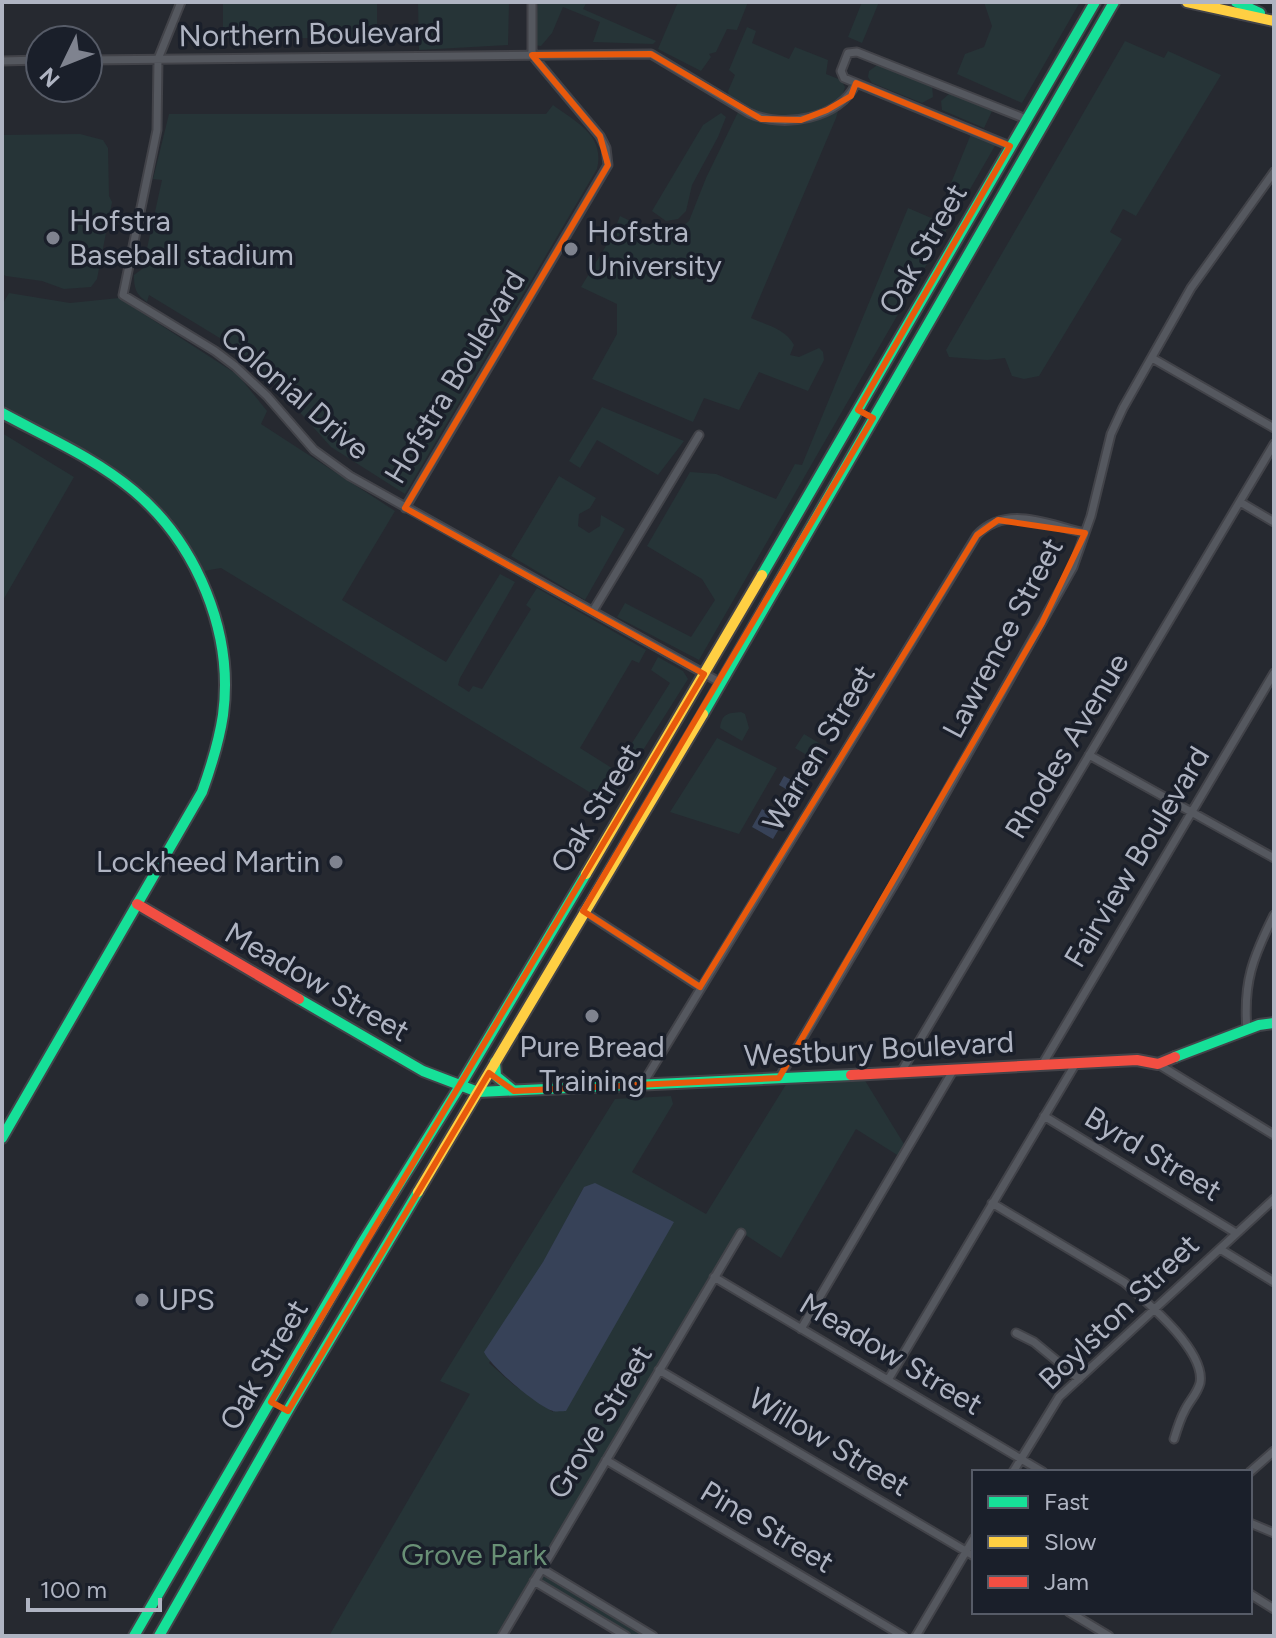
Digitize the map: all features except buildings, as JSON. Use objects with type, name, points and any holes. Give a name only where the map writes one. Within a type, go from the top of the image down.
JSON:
[{"type":"street","name":"Colonial Drive","points":[[181,2],[158,59],[157,130],[123,295],[225,358],[267,396],[314,450],[350,476],[405,508]]},
{"type":"street","points":[[532,2],[532,55]]},
{"type":"street","name":"Oak Street","points":[[137,1635],[360,1246],[460,1086],[704,674],[1095,2]]},
{"type":"street","name":"Oak Street","points":[[159,1636],[288,1411],[721,683],[1114,2]]},
{"type":"street","points":[[1187,2],[1274,20]]},
{"type":"street","points":[[1236,2],[1274,20]]},
{"type":"street","points":[[1010,146],[856,83],[841,74],[851,51],[1026,119]]},
{"type":"street","name":"Northern Boulevard","points":[[104,60],[651,54],[761,119],[801,120],[851,96],[856,83]]},
{"type":"street","name":"Hofstra Boulevard","points":[[532,55],[600,136],[606,148],[608,165],[405,508],[721,683]]},
{"type":"street","points":[[2,61],[24,60]]},
{"type":"street","name":"Lawrence Street","points":[[779,1078],[899,876],[1073,567],[1111,434],[1123,408],[1200,275],[1274,172]]},
{"type":"street","points":[[1152,358],[1274,428]]},
{"type":"street","points":[[858,410],[873,418]]},
{"type":"street","points":[[2,413],[101,469],[152,507],[184,546],[202,580],[218,631],[224,694],[224,719],[218,751],[202,792],[2,1138]]},
{"type":"street","points":[[593,611],[699,435]]},
{"type":"street","name":"Rhodes Avenue","points":[[901,1072],[1274,444]]},
{"type":"street","points":[[1240,502],[1274,522]]},
{"type":"street","name":"Warren Street","points":[[642,1085],[977,535],[986,526],[1008,518],[1022,518],[1085,533]]},
{"type":"street","name":"Fairview Boulevard","points":[[1042,1065],[1274,673]]},
{"type":"street","points":[[1089,755],[1274,858]]},
{"type":"street","name":"Meadow Street","points":[[137,904],[423,1071],[478,1092]]},
{"type":"street","points":[[583,911],[700,987]]},
{"type":"street","points":[[1247,1030],[1246,984],[1273,917]]},
{"type":"street","name":"Westbury Boulevard","points":[[478,1092],[1137,1060],[1158,1064],[1274,1023]]},
{"type":"street","points":[[495,1062],[496,1076],[514,1091]]},
{"type":"street","points":[[888,1380],[1076,1063]]},
{"type":"street","points":[[1158,1064],[1274,1135]]},
{"type":"street","points":[[801,1329],[954,1069]]},
{"type":"street","name":"Byrd Street","points":[[1044,1116],[1236,1233]]},
{"type":"street","name":"Boylston Street","points":[[1014,1470],[1052,1406],[1274,1199]]},
{"type":"street","points":[[992,1203],[1124,1282],[1154,1309],[1193,1352],[1200,1371],[1199,1387],[1185,1409],[1174,1439]]},
{"type":"street","name":"Grove Street","points":[[502,1636],[741,1233]]},
{"type":"street","points":[[360,1246],[380,1257]]},
{"type":"street","points":[[1220,1249],[1274,1282]]},
{"type":"street","name":"Meadow Street","points":[[714,1277],[1040,1470]]},
{"type":"street","points":[[1016,1333],[1034,1342],[1079,1379]]},
{"type":"street","name":"Willow Street","points":[[659,1370],[970,1554]]},
{"type":"street","points":[[271,1402],[288,1411]]},
{"type":"street","points":[[1252,1470],[1274,1451]]},
{"type":"street","name":"Pine Street","points":[[606,1460],[903,1636]]},
{"type":"street","points":[[1252,1524],[1274,1533]]},
{"type":"street","points":[[916,1636],[970,1554]]},
{"type":"street","points":[[542,1569],[653,1636]]},
{"type":"street","points":[[534,1581],[626,1636]]},
{"type":"street","points":[[1252,1595],[1274,1609]]},
{"type":"street","points":[[1072,1614],[1109,1636]]},
{"type":"highlighted area","points":[[651,54],[761,119],[801,120],[851,96],[856,83],[1010,146],[858,410],[873,418],[583,911],[700,987],[977,535],[998,520],[1085,533],[1042,623],[779,1078],[514,1091],[489,1073],[288,1411],[271,1402],[704,674],[405,508],[608,165],[600,136],[532,55]]},
{"type":"green space","points":[[223,2],[377,2],[377,38],[223,38]]},
{"type":"green space","points":[[418,2],[509,2],[508,45],[419,50]]},
{"type":"green space","points":[[538,2],[587,2],[583,9],[656,41],[653,44],[593,42],[600,22],[563,7],[552,33],[541,46],[534,45]]},
{"type":"green space","points":[[678,2],[748,2],[737,30],[727,29],[716,52],[709,54],[711,57],[701,71],[658,49]]},
{"type":"green space","points":[[862,2],[879,2],[862,43],[848,37]]},
{"type":"green space","points":[[984,2],[1080,2],[1022,103],[957,74],[965,54],[984,47],[992,26]]},
{"type":"green space","points":[[747,27],[756,31],[752,43],[789,59],[795,47],[828,60],[826,74],[841,80],[845,87],[836,118],[751,318],[786,335],[794,345],[790,355],[799,357],[819,348],[824,360],[808,391],[759,372],[739,410],[704,398],[693,422],[592,379],[617,334],[617,304],[581,287],[612,236],[620,216],[655,233],[679,229],[689,221],[740,108],[729,100],[728,91],[735,75],[729,70]]},
{"type":"green space","points":[[1125,41],[1164,58],[1168,51],[1221,75],[1136,216],[1123,209],[1110,232],[1122,239],[1039,376],[1024,379],[1012,376],[1005,358],[949,357],[946,350]]},
{"type":"green space","points":[[880,63],[932,85],[933,97],[922,103],[872,83],[868,77],[869,71]]},
{"type":"green space","points":[[950,93],[993,109],[984,128],[942,110],[941,101]]},
{"type":"green space","points":[[553,105],[580,124],[593,139],[597,147],[597,169],[405,494],[331,447],[278,388],[223,340],[149,295],[147,302],[136,291],[134,275],[142,269],[162,180],[153,179],[169,114],[546,114]]},
{"type":"green space","points":[[721,113],[726,117],[692,185],[686,211],[678,219],[666,221],[652,211],[703,125]]},
{"type":"green space","name":"Hofstra Baseball stadium","points":[[80,134],[103,140],[108,148],[109,196],[112,202],[97,279],[91,287],[64,289],[42,281],[2,274],[2,135]]},
{"type":"green space","points":[[971,134],[996,144],[699,660],[617,617],[625,603],[691,637],[715,600],[702,579],[647,546],[690,472],[716,474],[776,499],[795,464],[802,465],[908,208],[936,220]]},
{"type":"green space","points":[[9,293],[70,303],[119,298],[238,375],[267,411],[261,424],[395,511],[342,600],[446,662],[500,574],[515,582],[460,678],[458,685],[469,692],[473,686],[482,689],[531,609],[526,605],[537,588],[646,650],[639,663],[632,660],[580,748],[615,770],[670,683],[651,670],[658,657],[683,671],[688,679],[609,804],[221,568],[198,572],[184,546],[134,491],[2,413],[2,305]]},
{"type":"green space","points":[[602,407],[684,441],[658,475],[597,440],[580,468],[569,461]]},
{"type":"green space","points":[[2,433],[74,477],[2,602]]},
{"type":"green space","points":[[559,476],[596,498],[590,508],[579,514],[578,526],[589,533],[600,526],[601,515],[625,529],[585,600],[511,556]]},
{"type":"green space","points":[[745,714],[749,728],[742,741],[720,728],[726,715]]},
{"type":"green space","points":[[804,734],[829,749],[820,763],[795,748]]},
{"type":"green space","points":[[717,738],[777,768],[739,834],[670,812]]},
{"type":"green space","name":"Grove Park","points":[[861,1074],[907,1149],[902,1158],[856,1129],[781,1258],[741,1232],[501,1636],[329,1636],[470,1394],[440,1381],[615,1099],[671,1096],[673,1104],[632,1172],[706,1214],[790,1078]],"holes":[[[584,1187],[553,1412],[489,1363]]]},
{"type":"green space","points":[[542,1570],[652,1636],[629,1636],[536,1581]]},
{"type":"water","points":[[803,764],[813,770],[798,796],[779,785],[784,776],[793,781]]},
{"type":"water","points":[[762,809],[783,822],[773,839],[752,827]]},
{"type":"water","points":[[595,1183],[674,1222],[566,1411],[554,1411],[536,1402],[515,1385],[484,1352],[543,1262],[584,1187]]},
{"type":"traffic: fast","points":[[762,575],[1095,2]]},
{"type":"traffic: fast","points":[[703,714],[1114,2]]},
{"type":"traffic: fast","points":[[1236,2],[1260,13]]},
{"type":"traffic: fast","points":[[2,413],[103,468],[156,512],[193,564],[206,592],[223,653],[225,684],[219,735],[202,792],[2,1138]]},
{"type":"traffic: fast","points":[[134,1636],[361,1245],[586,874]]},
{"type":"traffic: fast","points":[[299,999],[423,1071],[478,1092],[851,1075]]},
{"type":"traffic: fast","points":[[1175,1057],[1259,1025],[1274,1023]]},
{"type":"traffic: fast","points":[[495,1062],[496,1076],[513,1090]]},
{"type":"traffic: fast","points":[[159,1636],[418,1192]]},
{"type":"traffic: slow","points":[[1187,2],[1274,21]]},
{"type":"traffic: slow","points":[[586,874],[762,575]]},
{"type":"traffic: slow","points":[[418,1192],[703,714]]},
{"type":"traffic: jam","points":[[137,904],[299,999]]},
{"type":"traffic: jam","points":[[851,1075],[1137,1060],[1158,1064],[1175,1057]]},
{"type":"place","name":"Hofstra Baseball stadium","points":[[53,238]]},
{"type":"place","name":"Hofstra University","points":[[571,249]]},
{"type":"place","name":"Lockheed Martin","points":[[336,862]]},
{"type":"place","name":"Pure Bread Training","points":[[592,1016]]},
{"type":"place","name":"UPS","points":[[142,1300]]}]
